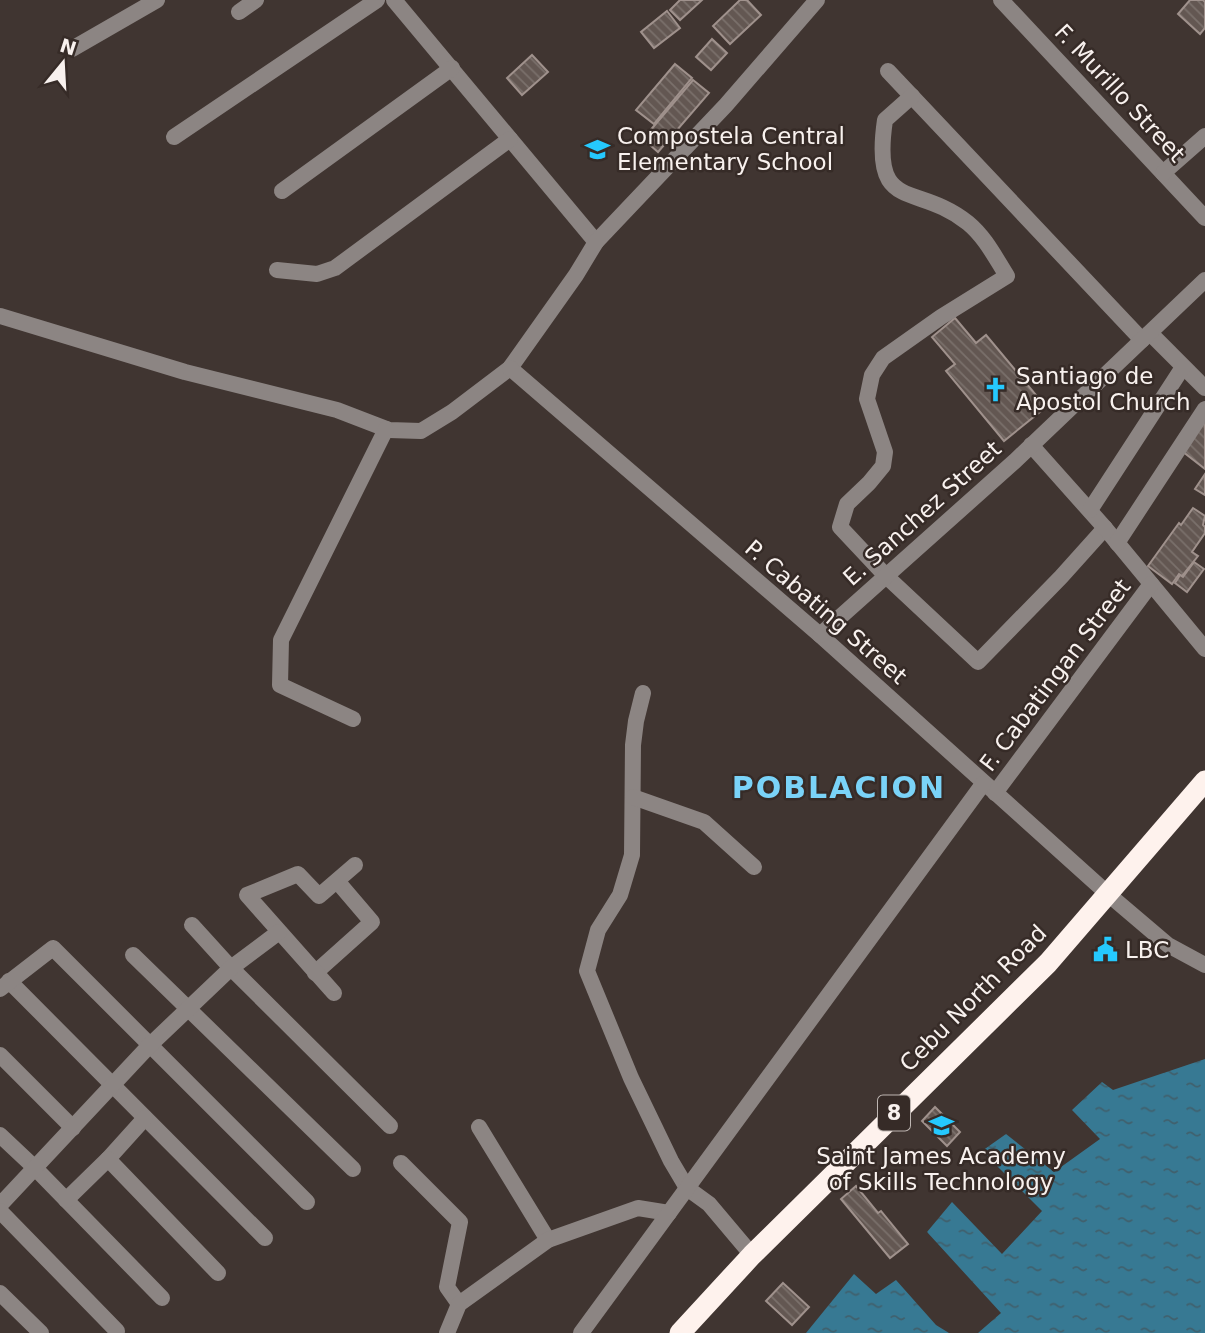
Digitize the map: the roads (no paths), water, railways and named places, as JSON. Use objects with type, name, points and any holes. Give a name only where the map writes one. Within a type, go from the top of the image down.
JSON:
[{"type":"highway","name":"Cebu North Road","points":[[680,1333],[752,1255],[1048,963],[1205,781]]},
{"type":"street","points":[[72,49],[156,0]]},
{"type":"street","points":[[239,12],[256,0]]},
{"type":"street","points":[[174,137],[377,0]]},
{"type":"street","points":[[394,0],[596,243]]},
{"type":"street","points":[[0,316],[185,372],[337,410],[386,429],[421,431],[452,412],[510,368],[596,243],[726,105],[817,0]]},
{"type":"street","name":"F. Murillo Street","points":[[1001,0],[1205,218]]},
{"type":"street","points":[[282,191],[452,68]]},
{"type":"street","points":[[888,71],[1146,337],[1205,388]]},
{"type":"street","points":[[912,96],[884,120],[881,147],[886,177],[900,192],[945,209],[968,223],[987,244],[1007,276],[941,317],[883,358],[872,374],[867,399],[885,452],[883,466],[847,503],[840,527],[886,576],[978,662],[1105,528]]},
{"type":"street","points":[[1163,173],[1205,136]]},
{"type":"street","points":[[277,270],[317,274],[335,268],[510,139]]},
{"type":"street","name":"E. Sanchez Street","points":[[820,635],[1031,445],[1205,280]]},
{"type":"street","points":[[1090,510],[1183,367]]},
{"type":"street","name":"P. Cabating Street","points":[[510,368],[820,635],[1108,894],[1168,945],[1205,965]]},
{"type":"street","points":[[1117,543],[1205,409]]},
{"type":"street","points":[[352,719],[280,685],[281,640],[386,429]]},
{"type":"street","points":[[1031,445],[1090,510],[1205,649]]},
{"type":"street","name":"F. Cabatingan Street","points":[[581,1333],[989,788],[1151,584]]},
{"type":"street","points":[[643,693],[635,721],[632,855],[620,895],[598,930],[587,971],[631,1078],[671,1161],[687,1188],[709,1204],[752,1255]]},
{"type":"street","points":[[633,797],[704,822],[754,867]]},
{"type":"street","points":[[334,993],[247,895],[298,874],[319,896],[355,865]]},
{"type":"street","points":[[316,973],[372,922],[337,881]]},
{"type":"street","points":[[192,925],[231,968],[390,1126]]},
{"type":"street","points":[[0,1205],[149,1046],[231,968],[279,932]]},
{"type":"street","points":[[265,1238],[112,1084],[5,985],[53,948],[307,1202]]},
{"type":"street","points":[[133,955],[353,1169]]},
{"type":"street","points":[[0,1055],[72,1128]]},
{"type":"street","points":[[66,1200],[145,1118]]},
{"type":"street","points":[[479,1127],[548,1240]]},
{"type":"street","points":[[0,1135],[162,1298]]},
{"type":"street","points":[[108,1159],[218,1273]]},
{"type":"street","points":[[401,1163],[460,1222],[447,1287],[459,1304]]},
{"type":"street","points":[[447,1333],[459,1304],[548,1240],[638,1208],[669,1213]]},
{"type":"street","points":[[0,1211],[117,1331]]},
{"type":"street","points":[[0,1293],[41,1333]]},
{"type":"water","points":[[1205,1059],[1205,1333],[978,1333],[1001,1313],[927,1232],[952,1202],[1002,1254],[1042,1211],[982,1151],[1006,1134],[1054,1172],[1100,1139],[1072,1110],[1102,1082],[1113,1090]]},
{"type":"water","points":[[854,1274],[876,1294],[896,1280],[936,1325],[949,1333],[806,1333]]},
{"type":"place","name":"Compostela Central Elementary School","points":[[597,149]]},
{"type":"place","name":"Santiago de Apostol Church","points":[[996,389]]},
{"type":"place","name":"LBC","points":[[1105,950]]},
{"type":"place","name":"Saint James Academy of Skills Technology","points":[[941,1126]]},
{"type":"district","name":"POBLACION","points":[[839,787]]}]
